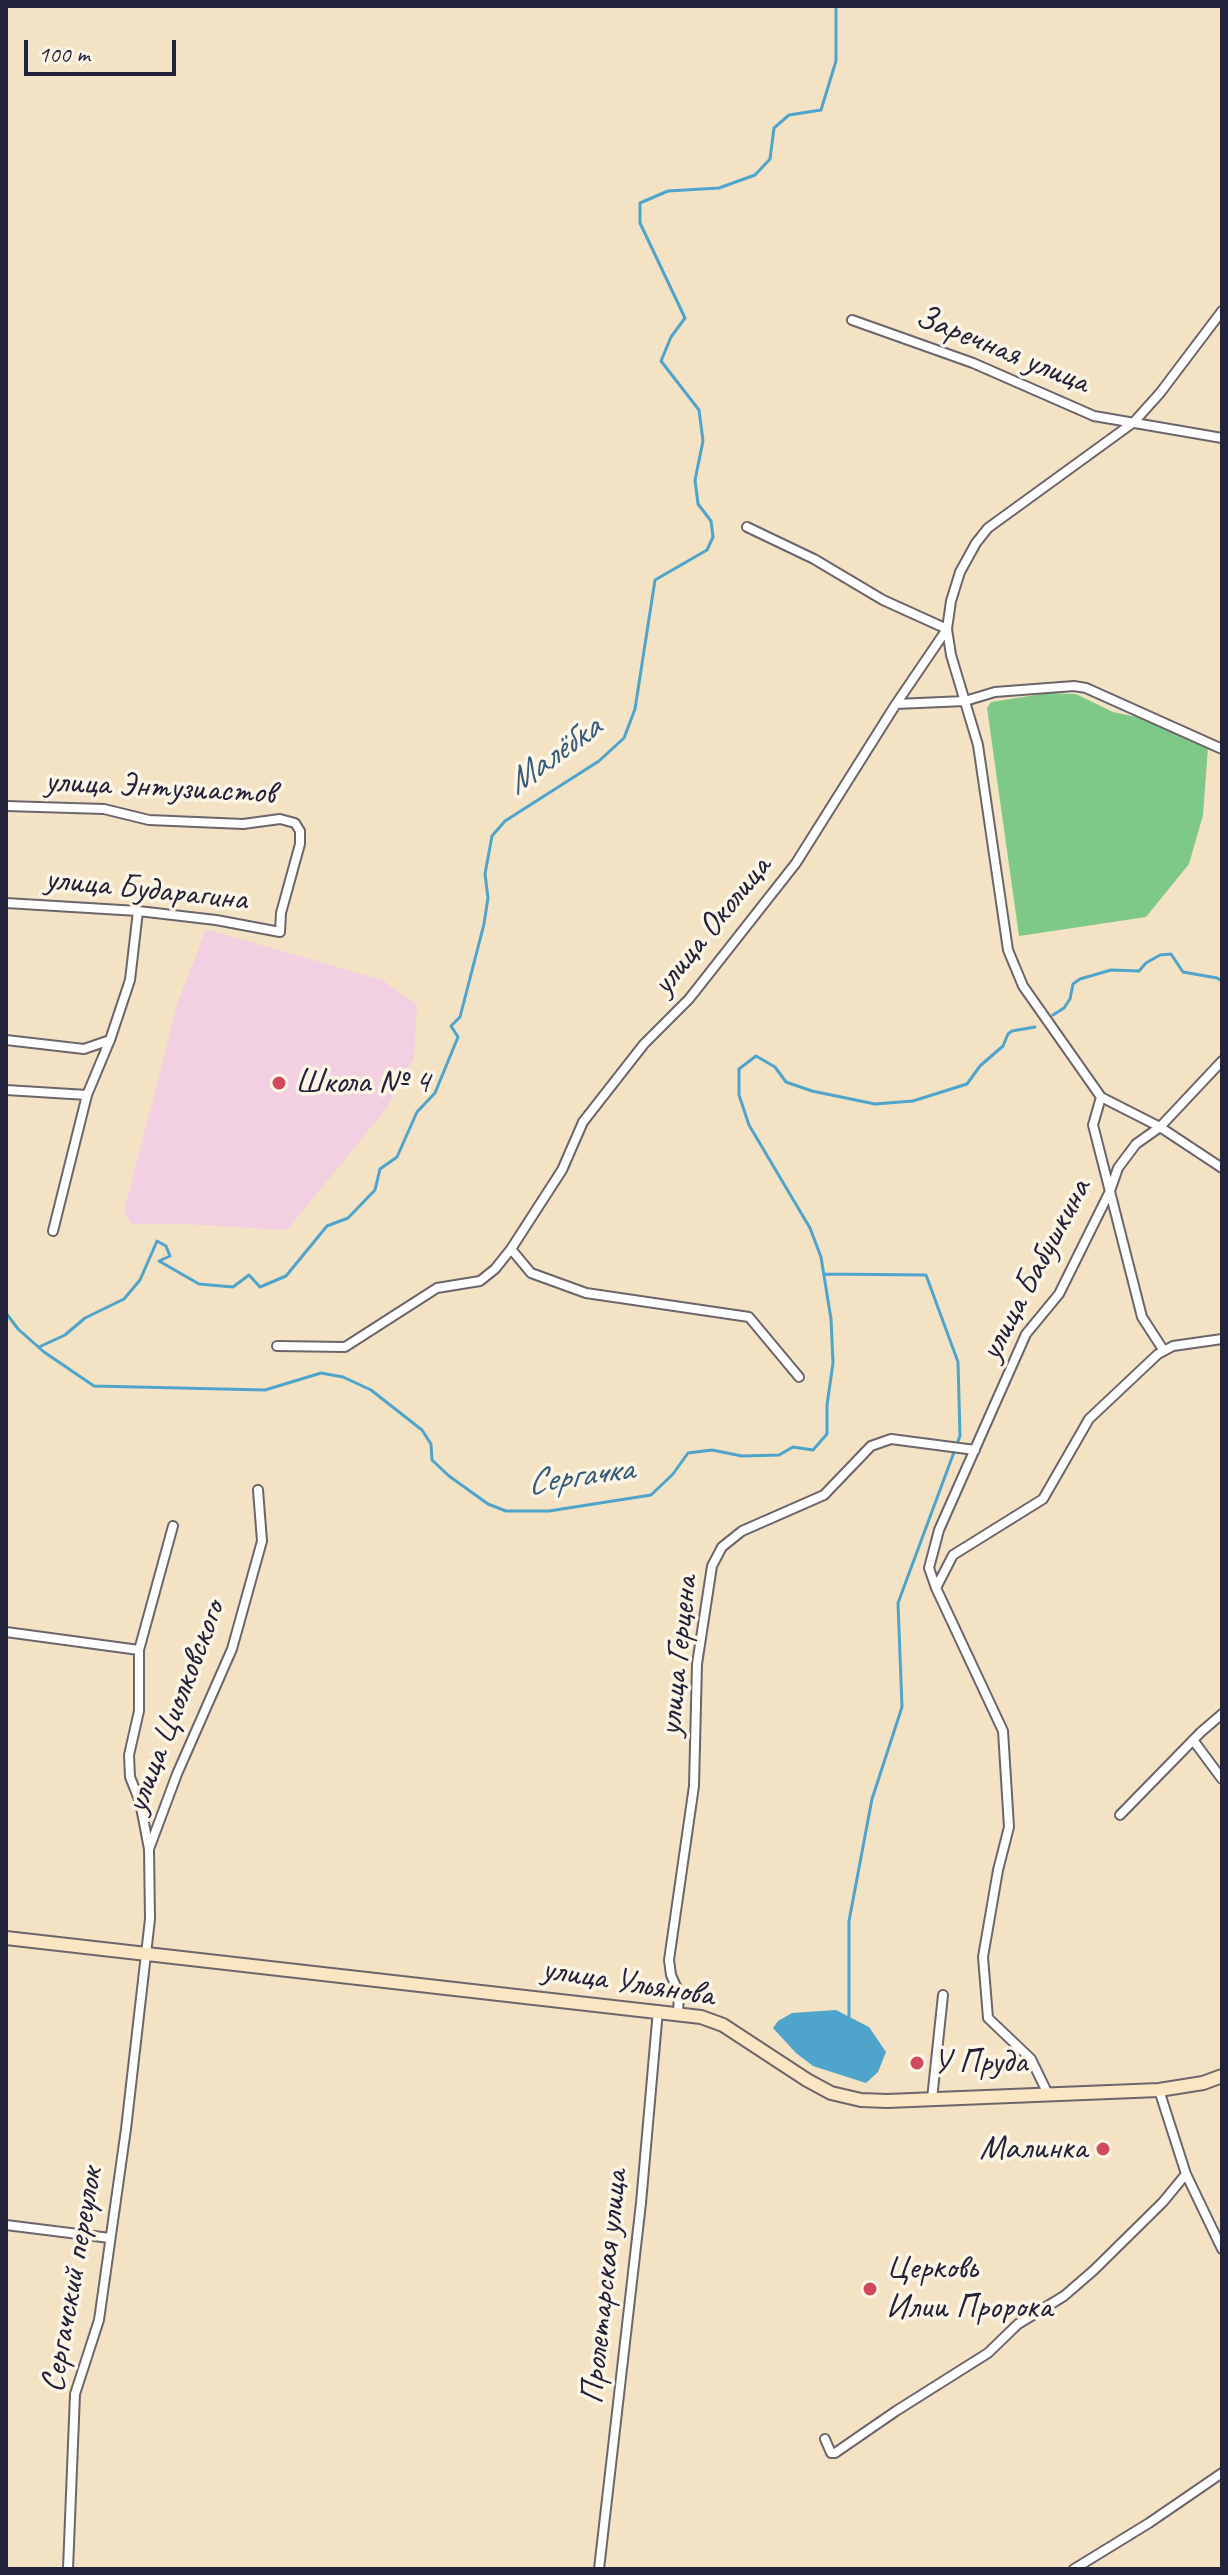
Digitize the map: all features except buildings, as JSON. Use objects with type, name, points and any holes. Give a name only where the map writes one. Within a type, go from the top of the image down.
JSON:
[{"type":"main road","name":"улица Ульянова","points":[[6,1938],[701,2017],[723,2025],[831,2093],[861,2100],[1159,2090],[1203,2083],[1222,2076]]},
{"type":"street","points":[[1222,311],[1134,422],[988,528],[960,572],[947,629],[951,655],[978,745],[1008,950],[1023,986],[1101,1097],[1160,1127],[1222,1168]]},
{"type":"street","name":"Заречная улица","points":[[852,320],[973,363],[1094,416],[1222,438]]},
{"type":"street","points":[[747,527],[814,559],[883,600],[947,629]]},
{"type":"street","name":"улица Околица","points":[[277,1346],[345,1347],[437,1288],[480,1281],[495,1269],[562,1170],[583,1122],[644,1044],[689,999],[787,875],[947,629]]},
{"type":"street","points":[[896,704],[965,701],[995,692],[1074,686],[1086,688],[1222,749]]},
{"type":"street","name":"улица Энтузиастов","points":[[6,806],[104,809],[149,820],[243,824],[280,819],[295,823],[300,831],[300,844],[281,913],[280,932]]},
{"type":"street","name":"улица Бударагина","points":[[6,903],[138,911],[216,920],[280,932]]},
{"type":"street","points":[[53,1231],[87,1095],[130,980],[138,911]]},
{"type":"street","points":[[6,1040],[84,1049],[110,1040]]},
{"type":"street","name":"улица Бабушкина","points":[[975,1450],[1026,1334],[1059,1294],[1110,1191],[1118,1168],[1136,1144],[1160,1127],[1222,1061]]},
{"type":"street","points":[[6,1090],[87,1095]]},
{"type":"street","points":[[1101,1097],[1093,1125],[1142,1317],[1164,1351]]},
{"type":"street","points":[[511,1249],[531,1273],[586,1293],[749,1317],[799,1377]]},
{"type":"street","points":[[936,1588],[953,1555],[1043,1499],[1089,1419],[1164,1351],[1173,1346],[1222,1339]]},
{"type":"street","name":"улица Герцена","points":[[678,2013],[679,1993],[671,1975],[669,1960],[694,1786],[697,1664],[712,1566],[722,1547],[742,1531],[824,1495],[871,1446],[891,1439],[975,1450]]},
{"type":"street","points":[[975,1450],[939,1530],[929,1568],[1003,1731],[1009,1827],[983,1957],[988,2018],[1031,2059],[1048,2094]]},
{"type":"street","name":"улица Циолковского","points":[[149,1849],[177,1774],[232,1649],[262,1541],[258,1490]]},
{"type":"street","name":"улица Циолковского","points":[[147,1953],[149,1849],[140,1802],[130,1777],[129,1755],[139,1711],[139,1650],[173,1526]]},
{"type":"street","points":[[6,1632],[139,1650]]},
{"type":"street","points":[[1120,1815],[1222,1714]]},
{"type":"street","points":[[1193,1740],[1222,1779]]},
{"type":"street","name":"Сергачский переулок","points":[[68,2569],[75,2394],[99,2320],[147,1953]]},
{"type":"street","points":[[932,2099],[943,1995]]},
{"type":"street","name":"Пролетарская улица","points":[[599,2569],[641,2203],[658,2010]]},
{"type":"street","points":[[1159,2090],[1186,2174],[1222,2249]]},
{"type":"street","points":[[825,2439],[831,2453],[835,2453],[988,2353],[1018,2324],[1064,2296],[1094,2270],[1163,2202],[1186,2174]]},
{"type":"street","points":[[6,2225],[110,2238]]},
{"type":"street","points":[[1074,2569],[1222,2473]]},
{"type":"shaded area","name":"Школа № 4","points":[[206,929],[382,980],[417,1005],[414,1058],[387,1108],[287,1230],[131,1224],[124,1212],[177,1005]]},
{"type":"green space","points":[[1049,693],[1076,694],[1113,712],[1137,717],[1208,747],[1203,815],[1189,864],[1146,917],[1019,936],[987,708],[991,702]]},
{"type":"water","points":[[836,2010],[869,2027],[886,2052],[878,2072],[866,2083],[813,2066],[773,2028],[792,2013]]},
{"type":"waterway","name":"Малёбка","points":[[39,1347],[65,1335],[85,1318],[124,1299],[140,1280],[157,1241],[166,1246],[170,1256],[159,1261],[199,1284],[233,1287],[249,1275],[260,1287],[286,1276],[327,1226],[348,1218],[375,1190],[380,1169],[397,1157],[417,1112],[435,1093],[458,1037],[451,1026],[460,1017],[484,924],[488,898],[485,874],[492,836],[505,821],[599,761],[624,738],[635,709],[655,580],[707,550],[713,537],[711,521],[698,504],[695,480],[703,441],[699,410],[661,361],[671,337],[685,318],[640,223],[640,203],[668,191],[719,188],[755,175],[770,159],[774,128],[789,115],[821,110],[836,61],[836,6]]},
{"type":"waterway","name":"Сергачка","points":[[1053,1015],[1064,1008],[1070,999],[1073,984],[1080,979],[1111,970],[1139,971],[1160,955],[1171,954],[1183,972],[1222,981]]},
{"type":"waterway","name":"Сергачка","points":[[6,1313],[18,1329],[44,1352],[94,1386],[265,1390],[321,1373],[343,1377],[371,1390],[422,1430],[431,1444],[432,1460],[488,1504],[506,1511],[549,1511],[651,1495],[673,1474],[688,1453],[712,1450],[742,1456],[779,1455],[793,1447],[813,1450],[827,1434],[827,1405],[833,1363],[831,1319],[821,1257],[810,1228],[749,1125],[739,1095],[739,1069],[756,1056],[775,1067],[786,1082],[812,1091],[875,1104],[913,1101],[967,1084],[980,1066],[1003,1046],[1008,1034],[1035,1027]]},
{"type":"waterway","points":[[824,1274],[926,1275],[958,1362],[960,1436],[898,1603],[902,1707],[872,1799],[849,1921],[849,2017]]},
{"type":"place","name":"Школа № 4","points":[[279,1083]]},
{"type":"place","name":"У Пруда","points":[[917,2063]]},
{"type":"place","name":"Малинка","points":[[1103,2149]]},
{"type":"place","name":"Церковь Илии Пророка","points":[[870,2289]]}]
